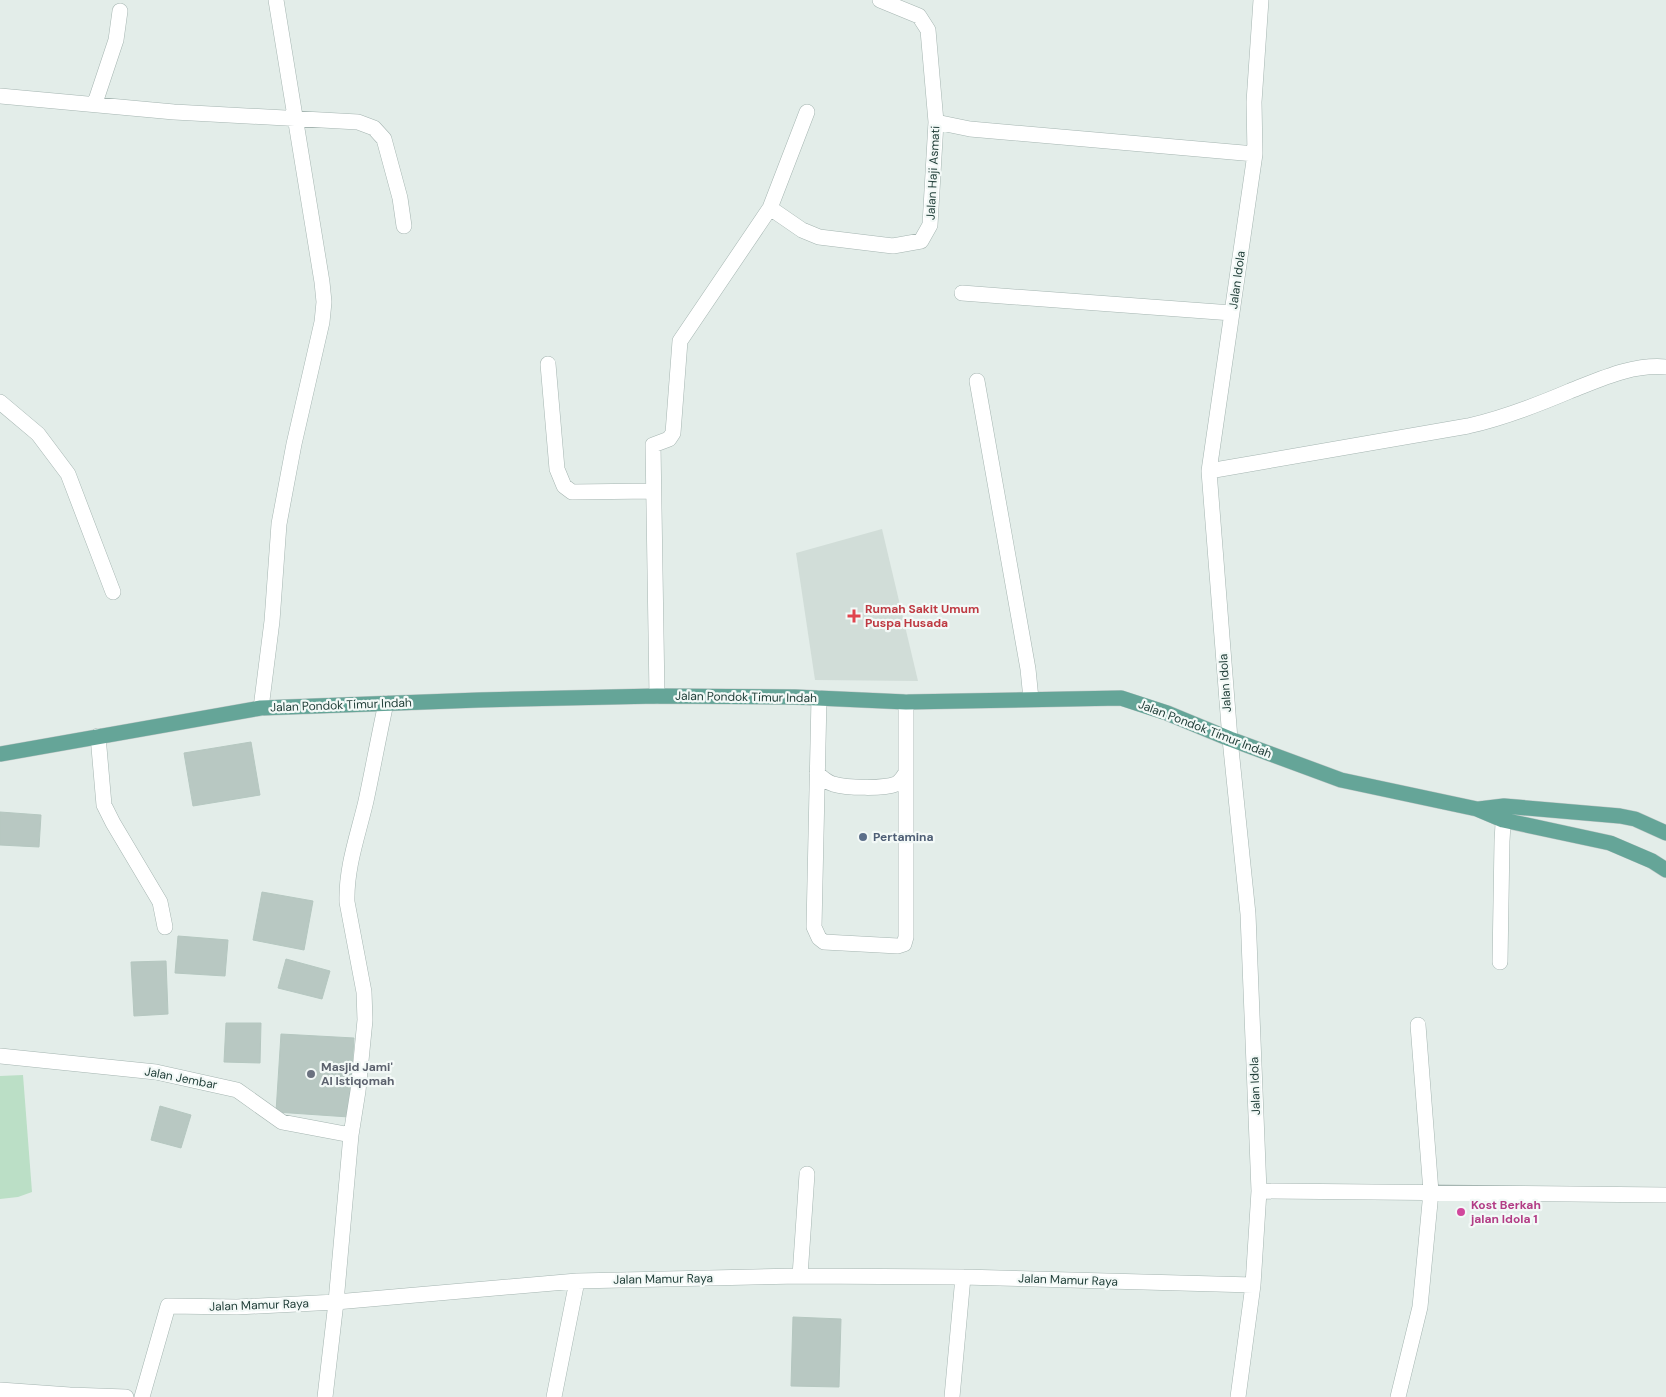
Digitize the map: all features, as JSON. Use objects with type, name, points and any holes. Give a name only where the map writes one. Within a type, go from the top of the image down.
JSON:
[{"type":"main road","name":"Jalan Pondok Timur Indah","points":[[0,754],[261,708],[386,702],[657,696],[819,698],[906,702],[1122,698],[1146,705],[1230,739],[1341,780],[1503,813],[1620,816],[1635,819],[1666,833]]},
{"type":"main road","name":"Jalan Pondok Timur Indah","points":[[1503,813],[1610,844],[1652,861],[1666,870]]},
{"type":"street","points":[[261,708],[272,621],[279,524],[294,444],[322,322],[324,302],[276,0]]},
{"type":"street","name":"Jalan Haji Asmati","points":[[770,208],[802,230],[819,237],[893,246],[921,241],[930,225],[936,122],[928,30],[919,16],[880,0]]},
{"type":"street","name":"Jalan Idola","points":[[1238,1397],[1252,1285],[1258,1191],[1248,914],[1230,739],[1208,470],[1255,154],[1254,102],[1261,0]]},
{"type":"street","points":[[95,103],[116,40],[120,12]]},
{"type":"street","points":[[0,96],[95,103],[174,112],[358,122],[374,128],[384,139],[400,198],[404,226]]},
{"type":"street","points":[[657,696],[653,445],[669,439],[673,433],[680,340],[770,208],[807,112]]},
{"type":"street","points":[[936,122],[970,129],[1255,154]]},
{"type":"street","points":[[962,293],[1232,313]]},
{"type":"street","points":[[548,364],[557,469],[564,486],[572,492],[653,491]]},
{"type":"street","points":[[1208,470],[1476,424],[1509,415],[1623,371],[1655,366],[1666,367]]},
{"type":"street","points":[[977,381],[1028,670],[1031,699]]},
{"type":"street","points":[[0,402],[38,434],[68,474],[113,592]]},
{"type":"street","points":[[819,698],[814,927],[819,938],[824,942],[898,946],[904,944],[906,936],[906,702]]},
{"type":"street","points":[[325,1397],[365,1020],[364,992],[347,902],[347,888],[349,866],[365,802],[386,702]]},
{"type":"street","points":[[98,736],[104,805],[160,902],[165,927]]},
{"type":"street","points":[[817,773],[833,784],[842,786],[871,786],[896,784],[906,772]]},
{"type":"street","points":[[1500,962],[1503,813]]},
{"type":"street","points":[[1398,1397],[1420,1307],[1431,1192],[1418,1025]]},
{"type":"street","name":"Jalan Jembar","points":[[0,1056],[156,1072],[237,1090],[282,1122],[352,1135]]},
{"type":"street","points":[[800,1276],[807,1174]]},
{"type":"street","points":[[1258,1191],[1666,1195]]},
{"type":"street","name":"Jalan Mamur Raya","points":[[142,1397],[168,1306],[237,1307],[336,1302],[577,1281],[800,1276],[963,1277],[1252,1285]]},
{"type":"street","points":[[952,1397],[963,1277]]},
{"type":"street","points":[[554,1397],[577,1281]]},
{"type":"street","points":[[0,1390],[34,1395],[126,1397]]},
{"type":"shaded area","name":"Rumah Sakit Umum Puspa Husada","points":[[882,529],[918,681],[815,680],[796,553]]},
{"type":"green space","points":[[23,1075],[32,1192],[18,1197],[0,1199],[0,1076]]},
{"type":"building","points":[[251,742],[260,795],[193,806],[184,753]]},
{"type":"building","points":[[0,812],[41,815],[39,847],[0,845]]},
{"type":"building","points":[[262,892],[313,901],[304,950],[253,940]]},
{"type":"building","points":[[178,936],[228,940],[225,976],[175,973]]},
{"type":"building","points":[[286,959],[330,971],[322,999],[278,988]]},
{"type":"building","points":[[166,961],[168,1014],[134,1016],[131,962]]},
{"type":"building","points":[[226,1023],[261,1023],[260,1063],[224,1062]]},
{"type":"building","points":[[281,1034],[354,1038],[349,1117],[276,1112]]},
{"type":"building","points":[[160,1106],[191,1115],[181,1148],[151,1140]]},
{"type":"building","points":[[793,1317],[841,1319],[839,1387],[791,1386]]},
{"type":"place","name":"Rumah Sakit Umum Puspa Husada","points":[[854,616]]},
{"type":"place","name":"Pertamina","points":[[863,837]]},
{"type":"place","name":"Masjid Jami' Al Istiqomah","points":[[311,1074]]},
{"type":"place","name":"Kost Berkah jalan Idola 1","points":[[1461,1212]]}]
